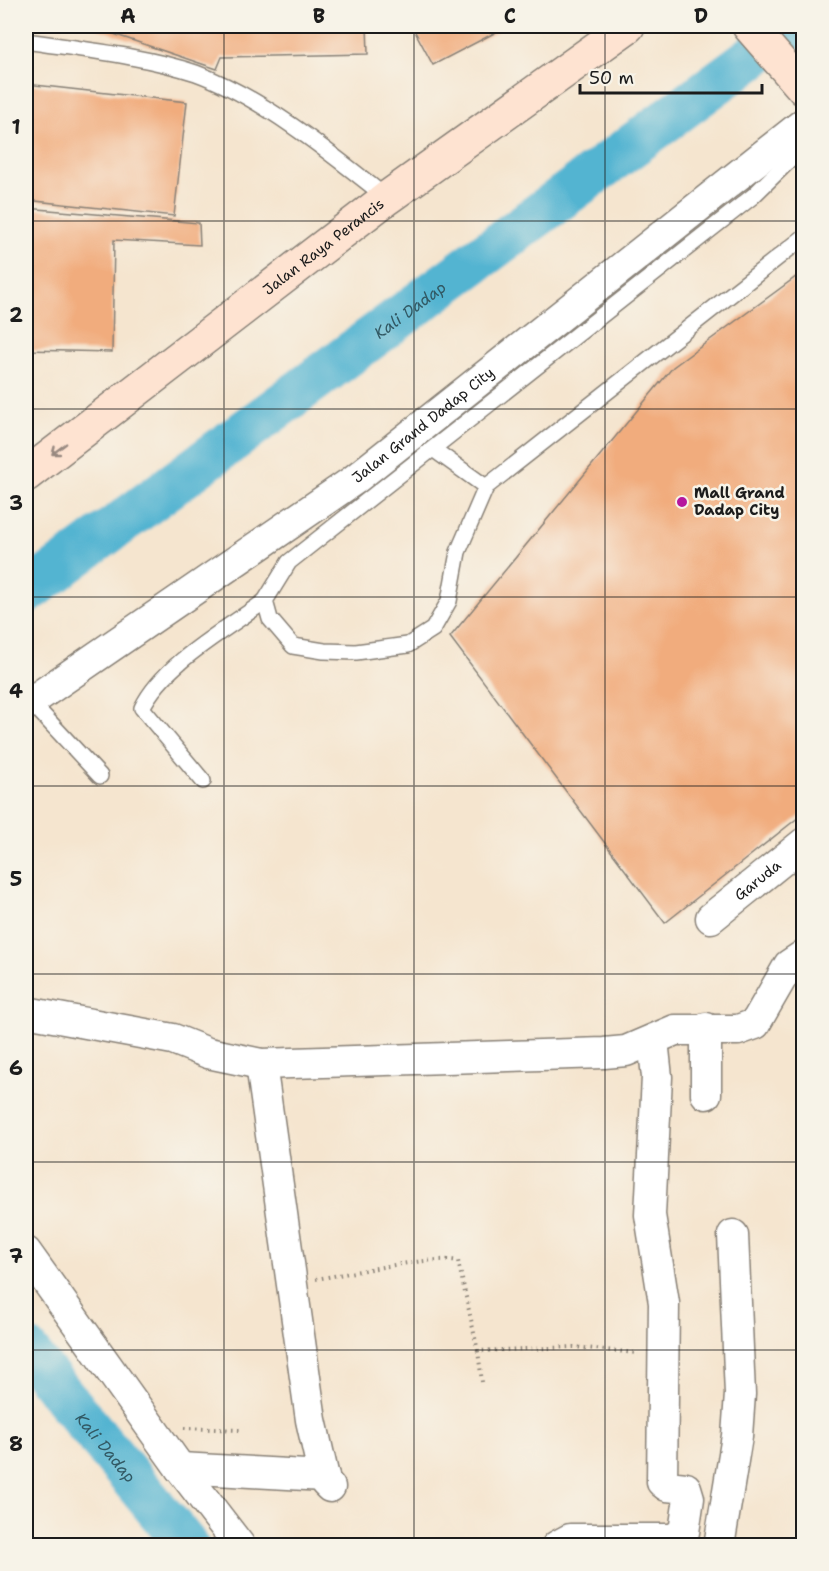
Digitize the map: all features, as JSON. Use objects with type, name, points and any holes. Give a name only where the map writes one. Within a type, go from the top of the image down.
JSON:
[{"type":"street","name":"Jalan Raya Perancis","points":[[26,475],[379,192],[592,26]]},
{"type":"street","name":"Jalan Raya Perancis","points":[[26,448],[379,192],[628,26]]},
{"type":"street","points":[[749,26],[795,80]]},
{"type":"street","name":"Jalan Grand Dadap City","points":[[28,703],[354,480],[804,123]]},
{"type":"street","name":"Garuda","points":[[711,918],[804,843]]},
{"type":"street","points":[[26,1012],[173,1040],[208,1053],[261,1064],[604,1053],[626,1051],[675,1030],[706,1028],[738,1030],[755,1024],[789,965],[804,955]]},
{"type":"street","points":[[706,1028],[706,1094]]},
{"type":"street","points":[[556,1545],[570,1539],[673,1539],[684,1532],[689,1498],[686,1488],[667,1486],[662,1482],[664,1303],[650,1215],[657,1077],[653,1040]]},
{"type":"street","points":[[180,1468],[327,1481],[311,1420],[261,1064]]},
{"type":"street","points":[[719,1545],[737,1436],[740,1394],[733,1236]]},
{"type":"street","points":[[26,1252],[180,1468],[240,1545]]},
{"type":"lane","points":[[26,41],[195,73],[231,88],[327,150],[379,192]]},
{"type":"lane","points":[[203,781],[142,708],[151,690],[174,668],[265,601],[289,562],[753,196],[804,147]]},
{"type":"lane","points":[[265,601],[270,619],[293,646],[324,651],[356,652],[408,645],[433,629],[449,601],[458,552],[486,487],[804,237]]},
{"type":"lane","points":[[433,449],[486,487]]},
{"type":"lane","points":[[28,703],[100,776]]},
{"type":"path","points":[[293,1282],[449,1259],[458,1261],[478,1351],[482,1382]]},
{"type":"path","points":[[478,1351],[574,1347],[662,1354]]},
{"type":"path","points":[[150,1426],[240,1430]]},
{"type":"building","points":[[90,26],[367,26],[368,54],[222,57],[217,69]]},
{"type":"building","points":[[412,26],[502,26],[504,28],[433,65]]},
{"type":"building","points":[[26,84],[187,102],[174,216],[26,200]]},
{"type":"building","points":[[26,208],[199,223],[200,245],[114,240],[112,352],[26,350]]},
{"type":"building","name":"Mall Grand Dadap City","points":[[804,271],[804,813],[665,923],[450,637],[673,367]]},
{"type":"waterway","name":"Kali Dadap","points":[[26,593],[794,26]]},
{"type":"waterway","name":"Kali Dadap","points":[[26,1350],[187,1546]]},
{"type":"place","name":"Mall Grand Dadap City","points":[[682,502]]}]
